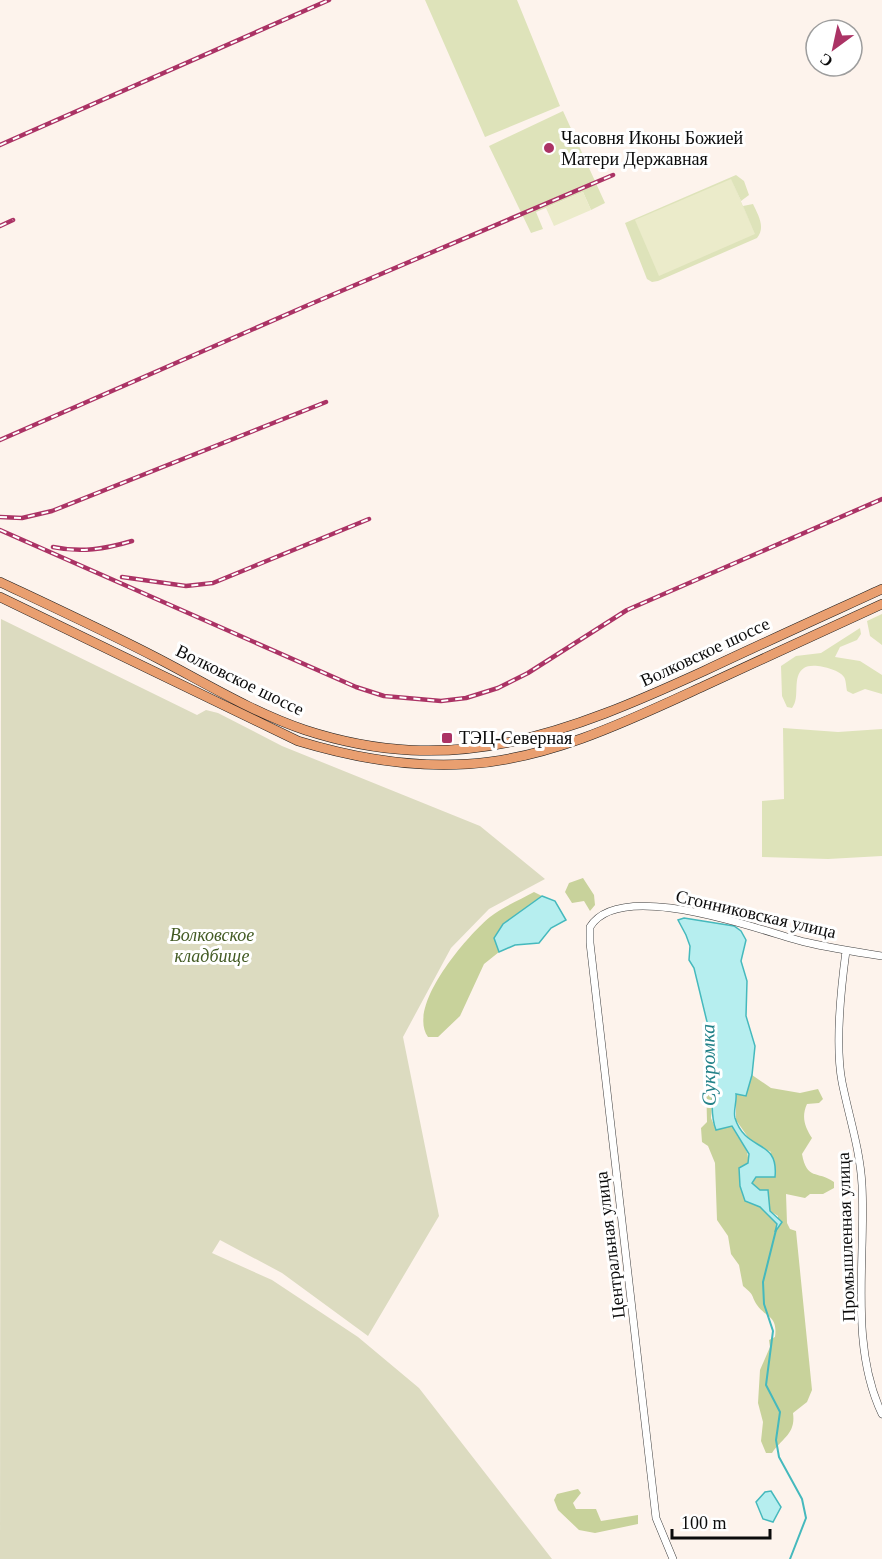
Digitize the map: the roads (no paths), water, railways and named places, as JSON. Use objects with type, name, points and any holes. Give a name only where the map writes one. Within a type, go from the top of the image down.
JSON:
[{"type":"main road","name":"Волковское шоссе","points":[[0,582],[98,628],[261,713],[344,742],[385,749],[428,752],[492,747],[560,731],[652,695],[882,589]]},
{"type":"main road","name":"Волковское шоссе","points":[[0,597],[298,741],[341,754],[383,762],[428,765],[471,764],[519,755],[572,741],[657,707],[882,604]]},
{"type":"street","name":"Сгонниковская улица","points":[[591,924],[604,913],[623,908],[659,907],[732,920],[795,939],[846,951],[882,956]]},
{"type":"street","name":"Центральная улица","points":[[591,924],[590,943],[656,1518],[673,1559]]},
{"type":"street","name":"Промышленная улица","points":[[846,951],[840,999],[842,1080],[857,1140],[862,1184],[861,1275],[866,1351],[876,1402],[882,1414]]},
{"type":"water","points":[[542,896],[555,901],[566,920],[551,928],[539,943],[515,945],[499,952],[494,938],[503,924]]},
{"type":"water","points":[[684,918],[734,926],[741,931],[746,940],[741,961],[747,981],[746,1016],[755,1046],[752,1075],[746,1096],[736,1094],[735,1118],[746,1136],[772,1156],[775,1177],[756,1177],[752,1183],[760,1190],[768,1190],[770,1211],[782,1222],[775,1232],[777,1224],[760,1207],[745,1201],[740,1186],[739,1168],[748,1163],[749,1154],[732,1126],[716,1130],[713,1121],[714,1040],[704,1033],[708,1026],[694,968],[689,960],[690,946],[678,920]]},
{"type":"water","points":[[771,1491],[781,1507],[773,1522],[763,1519],[756,1502],[765,1492]]},
{"type":"waterway","name":"Сукромка","points":[[776,1230],[763,1282],[764,1304],[773,1331],[766,1385],[780,1412],[776,1440],[779,1457],[802,1499],[806,1518],[790,1559]]},
{"type":"railway","points":[[0,145],[329,0]]},
{"type":"railway","points":[[0,440],[613,175]]},
{"type":"railway","points":[[0,226],[13,220]]},
{"type":"railway","points":[[0,517],[22,518],[52,511],[326,402]]},
{"type":"railway","points":[[0,530],[356,687],[384,696],[441,701],[466,698],[498,688],[528,673],[627,610],[882,499]]},
{"type":"railway","points":[[122,577],[186,586],[213,583],[369,519]]},
{"type":"railway","points":[[53,547],[73,550],[93,549],[132,541]]},
{"type":"place","name":"Часовня Иконы Божией Матери Державная","points":[[549,148]]},
{"type":"place","name":"ТЭЦ-Северная","points":[[447,738]]},
{"type":"park label","name":"Волковское кладбище","points":[[212,945]]}]
